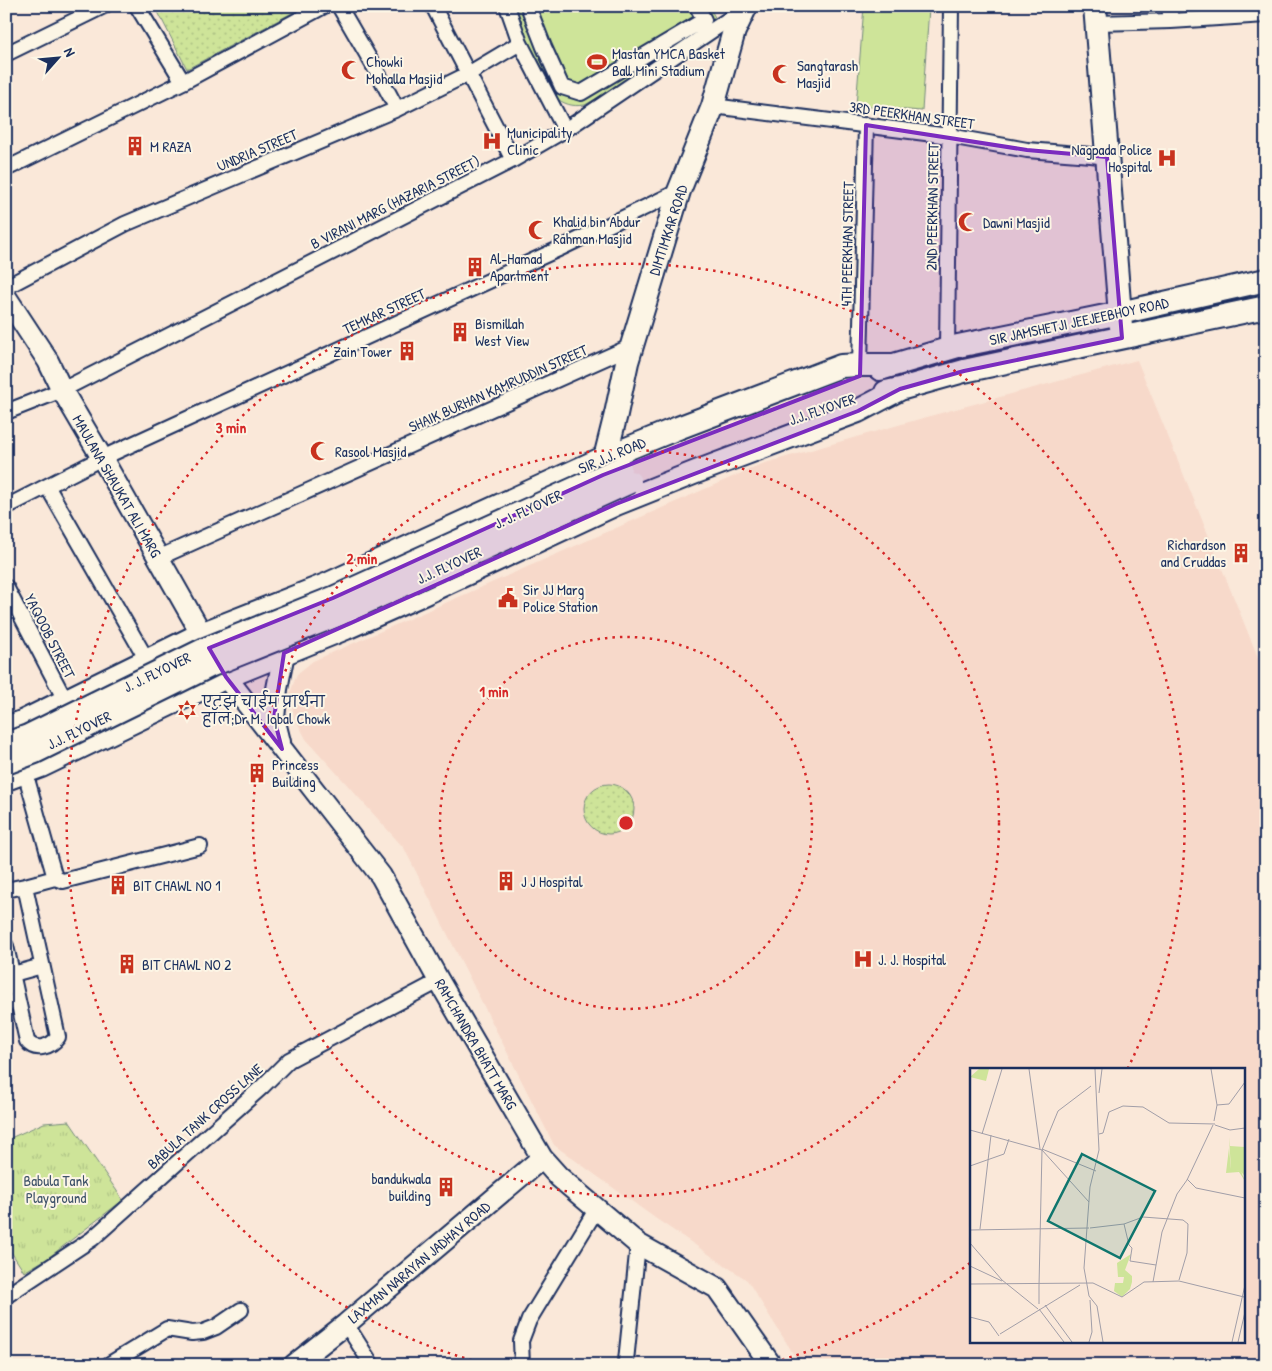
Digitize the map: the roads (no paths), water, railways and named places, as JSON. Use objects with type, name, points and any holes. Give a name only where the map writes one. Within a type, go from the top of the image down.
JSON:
[{"type":"main road","points":[[1096,15],[1122,338]]},
{"type":"main road","name":"DIMTIMKAR ROAD","points":[[618,469],[616,414],[632,346],[680,191],[713,106],[733,16]]},
{"type":"main road","name":"SIR JAMSHETJI JEEJEEBHOY ROAD","points":[[892,365],[947,349],[1266,280]]},
{"type":"main road","name":"SIR JAMSHETJI JEEJEEBHOY ROAD","points":[[900,389],[964,371],[1266,307]]},
{"type":"main road","name":"SIR J.J. ROAD","points":[[6,728],[22,722],[201,634],[328,584],[597,461],[618,469],[678,428],[841,366],[892,365]]},
{"type":"main road","name":"J. J. FLYOVER","points":[[6,744],[28,736],[205,649],[334,598],[618,469],[684,442],[892,365]]},
{"type":"main road","points":[[13,771],[41,766],[226,677],[423,594],[616,504],[858,411],[900,389]]},
{"type":"main road","name":"J.J. FLYOVER","points":[[13,771],[35,752],[212,665],[340,614],[618,469],[690,458],[853,397],[900,389]]},
{"type":"street","points":[[6,54],[104,6]]},
{"type":"street","points":[[136,6],[183,82]]},
{"type":"street","points":[[6,169],[183,82],[324,6]]},
{"type":"street","points":[[339,6],[397,109]]},
{"type":"street","points":[[433,6],[513,160]]},
{"type":"street","points":[[507,6],[520,43],[565,130]]},
{"type":"street","points":[[528,6],[562,87],[581,93],[704,20],[697,6]]},
{"type":"street","name":"2ND PEERKHAN STREET","points":[[947,349],[950,6]]},
{"type":"street","points":[[1169,6],[1171,21]]},
{"type":"street","points":[[1096,15],[1171,21],[1266,16]]},
{"type":"street","name":"B VIRANI MARG (HAZARIA STREET)","points":[[6,412],[62,390],[513,160],[565,130],[733,16]]},
{"type":"street","name":"UNDRIA STREET","points":[[6,287],[125,224],[397,109],[468,74],[520,43]]},
{"type":"street","name":"3RD PEERKHAN STREET","points":[[713,106],[949,136],[1027,150],[1107,157]]},
{"type":"street","name":"4TH PEERKHAN STREET","points":[[860,365],[866,125]]},
{"type":"street","name":"TEMKAR STREET","points":[[6,507],[102,458],[563,247],[680,191]]},
{"type":"street","name":"MAULANA SHAUKAT ALI MARG","points":[[6,297],[48,361],[62,390],[226,677]]},
{"type":"street","name":"SHAIK BURHAN KAMRUDDIN STREET","points":[[158,558],[632,346]]},
{"type":"street","points":[[47,486],[147,660]]},
{"type":"street","name":"YAQOOB STREET","points":[[6,587],[65,700]]},
{"type":"street","points":[[282,749],[274,718],[284,653]]},
{"type":"street","name":"RAMCHANDRA BHATT MARG","points":[[226,677],[381,876],[439,981],[542,1158],[558,1177],[638,1244],[717,1288],[771,1365]]},
{"type":"street","points":[[13,771],[55,878]]},
{"type":"street","points":[[6,890],[55,878],[63,881],[200,846]]},
{"type":"street","points":[[6,946],[12,1002],[27,1041],[36,1048],[49,1045],[58,1036],[25,886]]},
{"type":"street","points":[[10,970],[42,966]]},
{"type":"street","name":"BABULA TANK CROSS LANE","points":[[6,1296],[92,1239],[264,1086],[289,1060],[439,981]]},
{"type":"street","name":"LAXMAN NARAYAN JADHAV ROAD","points":[[294,1365],[346,1324],[542,1158]]},
{"type":"street","points":[[522,1365],[521,1341],[529,1320],[596,1210]]},
{"type":"street","points":[[627,1365],[638,1244]]},
{"type":"street","points":[[108,1365],[167,1330],[192,1333],[203,1332],[216,1327],[241,1310]]},
{"type":"street","points":[[346,1324],[372,1365]]},
{"type":"place","name":"Mastan YMCA Basket Ball Mini Stadium","points":[[597,62]]},
{"type":"place","name":"Chowki Mohalla Masjid","points":[[351,70]]},
{"type":"place","name":"Sangtarash Masjid","points":[[782,74]]},
{"type":"place","name":"Municipality Clinic","points":[[492,141]]},
{"type":"place","name":"M RAZA","points":[[135,146]]},
{"type":"place","name":"Nagpada Police Hospital","points":[[1167,158]]},
{"type":"place","name":"Dawni Masjid","points":[[968,222]]},
{"type":"place","name":"Khalid bin Abdur Rahman Masjid","points":[[538,230]]},
{"type":"place","name":"Al-Hamad Apartment","points":[[475,267]]},
{"type":"place","name":"Bismillah West View","points":[[460,332]]},
{"type":"place","name":"Zain Tower","points":[[407,351]]},
{"type":"place","name":"Rasool Masjid","points":[[320,451]]},
{"type":"place","name":"Richardson and Cruddas","points":[[1241,553]]},
{"type":"place","name":"Sir JJ Marg Police Station","points":[[508,598]]},
{"type":"place","name":"एटझ चाईम प्रार्थना हॉल;Dr M. Iqbal Chowk","points":[[187,710]]},
{"type":"place","name":"Princess Building","points":[[257,773]]},
{"type":"place","name":"J J Hospital","points":[[506,881]]},
{"type":"place","name":"BIT CHAWL NO 1","points":[[118,885]]},
{"type":"place","name":"J. J. Hospital","points":[[863,959]]},
{"type":"place","name":"BIT CHAWL NO 2","points":[[127,964]]},
{"type":"place","name":"bandukwala building","points":[[446,1187]]},
{"type":"park label","name":"Babula Tank Playground","points":[[56,1188]]}]
